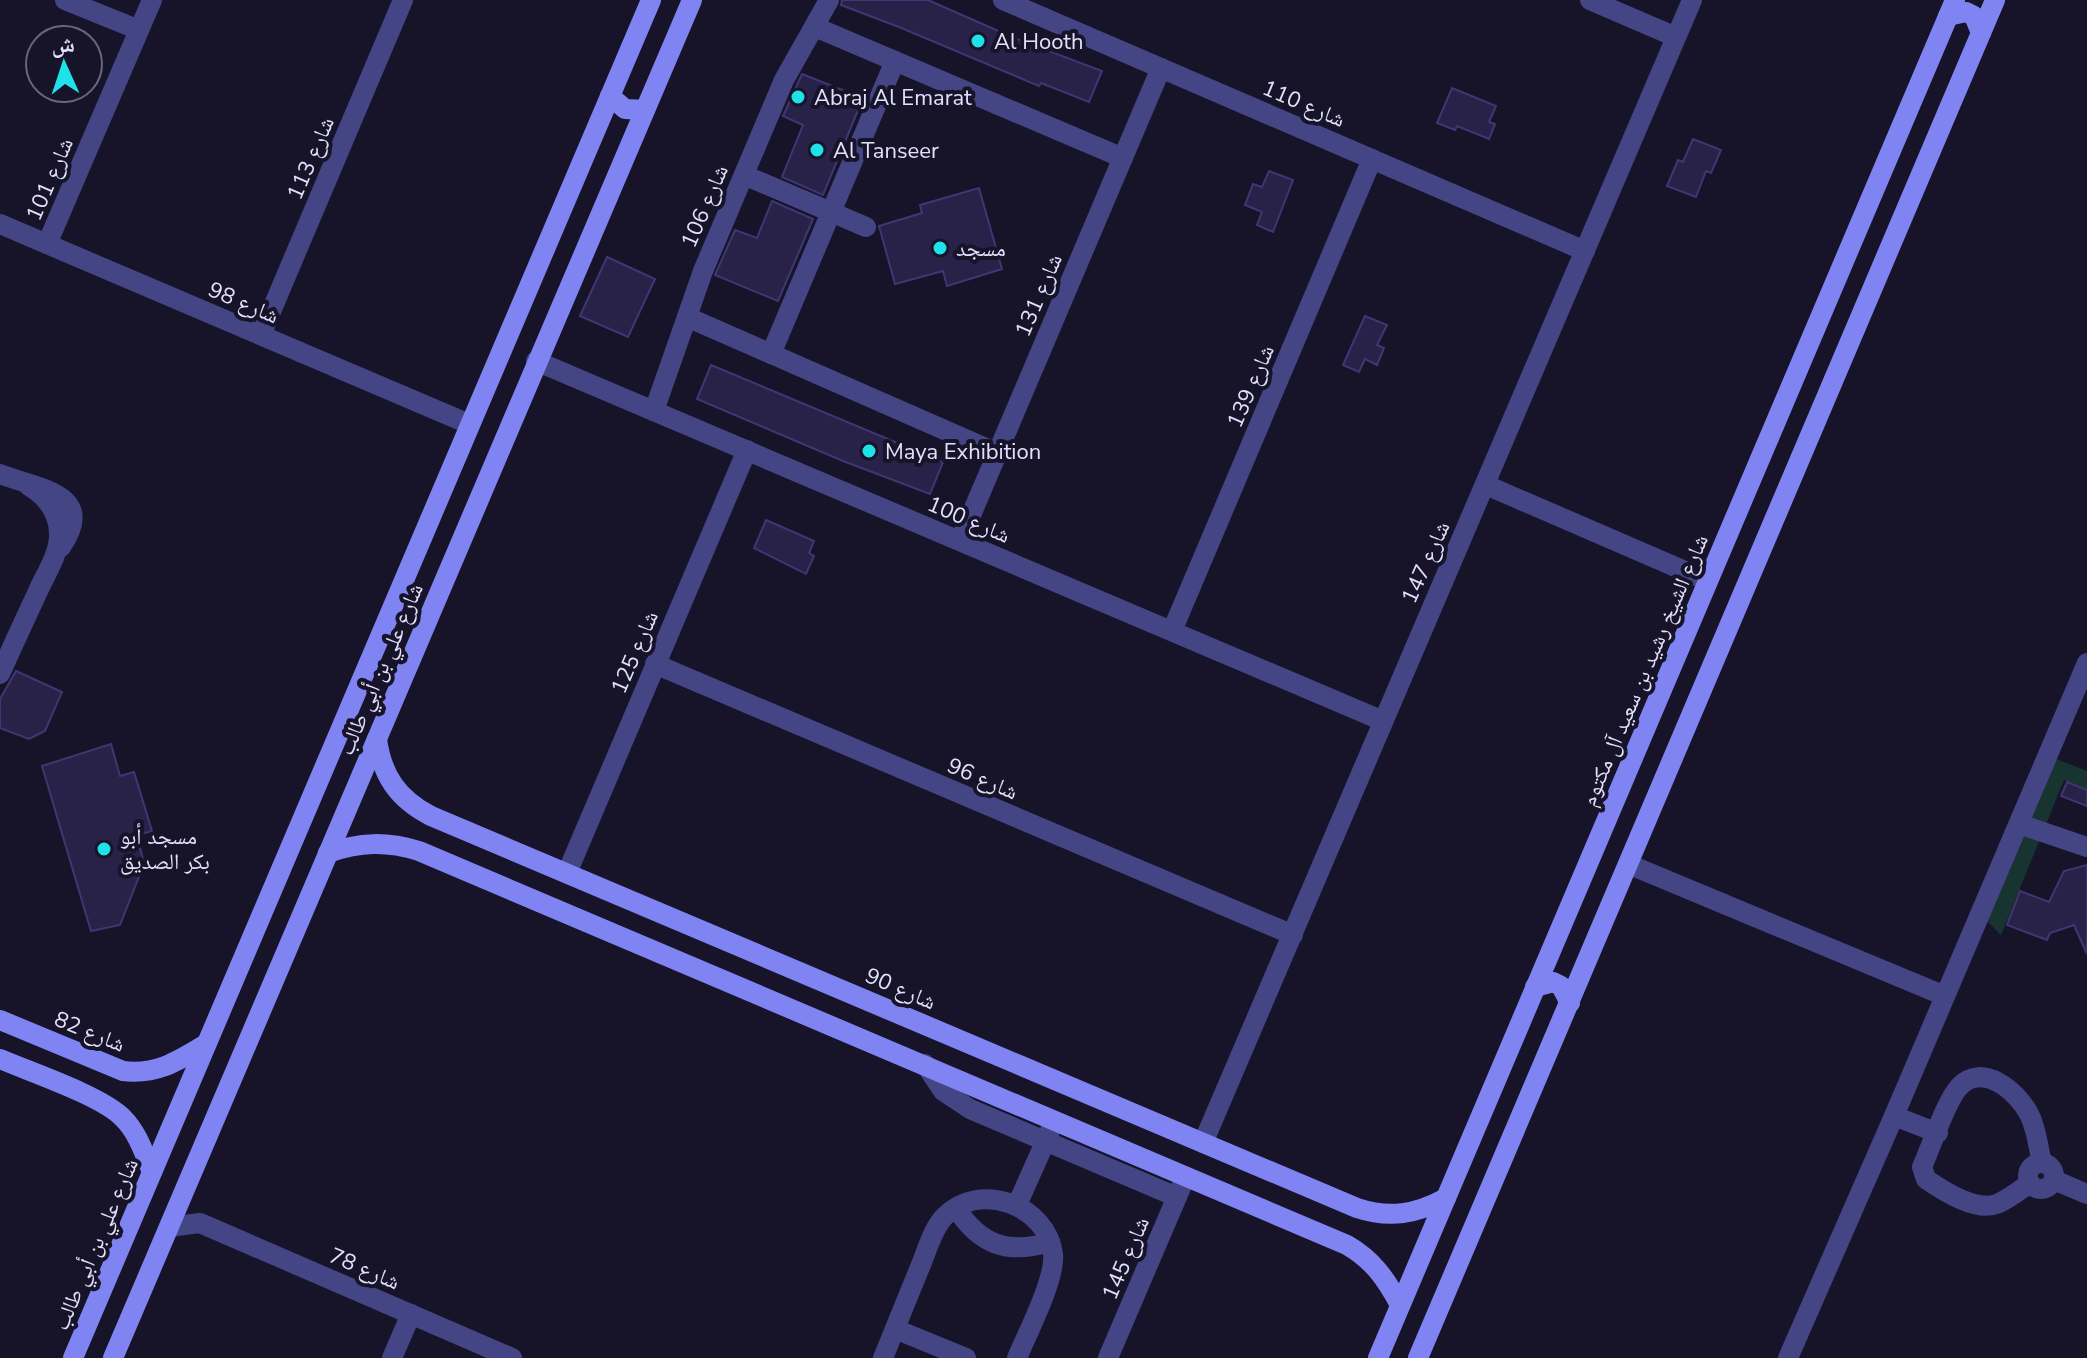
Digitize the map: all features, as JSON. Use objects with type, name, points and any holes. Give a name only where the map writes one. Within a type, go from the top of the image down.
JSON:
[{"type":"street","points":[[65,0],[139,30]]},
{"type":"street","name":"شارع 101","points":[[47,244],[152,0]]},
{"type":"street","name":"شارع 113","points":[[261,335],[403,0]]},
{"type":"street","name":"شارع علي بن أبي طالب","points":[[73,1358],[651,0]]},
{"type":"street","name":"شارع علي بن أبي طالب","points":[[113,1358],[692,0]]},
{"type":"street","name":"شارع 106","points":[[654,411],[697,287],[790,66],[829,0]]},
{"type":"street","name":"شارع 110","points":[[1003,0],[1585,251]]},
{"type":"street","points":[[1590,0],[1676,37]]},
{"type":"street","name":"شارع 147","points":[[1203,1143],[1692,0]]},
{"type":"street","points":[[1418,1358],[1995,0]]},
{"type":"street","points":[[1952,8],[1974,16],[1981,33]]},
{"type":"street","name":"شارع الشيخ رشيد بن سعيد آل مكتوم","points":[[1378,1358],[1952,8]]},
{"type":"street","points":[[815,27],[1123,158]]},
{"type":"street","points":[[771,354],[895,61]]},
{"type":"street","name":"شارع 131","points":[[960,541],[1161,68]]},
{"type":"street","points":[[610,96],[625,109],[645,110]]},
{"type":"street","points":[[585,151],[606,152],[615,158],[620,168]]},
{"type":"street","name":"شارع 139","points":[[1172,631],[1372,159]]},
{"type":"street","points":[[744,175],[866,227]]},
{"type":"street","name":"شارع 98","points":[[0,224],[469,424]]},
{"type":"street","points":[[687,317],[997,453]]},
{"type":"street","name":"شارع 100","points":[[536,361],[1383,721]]},
{"type":"street","name":"شارع 125","points":[[567,873],[747,450]]},
{"type":"street","points":[[0,474],[62,497],[74,517],[72,528],[53,558],[0,674]]},
{"type":"street","points":[[1486,485],[1708,581]]},
{"type":"street","points":[[1788,1358],[2087,663]]},
{"type":"street","name":"شارع 96","points":[[655,664],[1293,935]]},
{"type":"street","name":"شارع 90","points":[[377,739],[387,778],[406,800],[423,811],[489,840],[1372,1213],[1403,1215],[1446,1198]]},
{"type":"street","points":[[2019,824],[2087,847]]},
{"type":"street","points":[[473,874],[471,866],[475,850],[489,840]]},
{"type":"street","points":[[328,853],[354,845],[382,843],[419,851],[925,1064],[1330,1237],[1365,1256],[1379,1270],[1400,1305]]},
{"type":"street","points":[[1628,864],[1945,996]]},
{"type":"street","points":[[1549,955],[1553,963],[1567,972],[1585,968]]},
{"type":"street","points":[[1535,987],[1553,982],[1561,986],[1570,1003]]},
{"type":"street","points":[[899,1054],[910,1049],[916,1039],[916,1028],[910,1019]]},
{"type":"street","points":[[0,1048],[5,1022]]},
{"type":"street","name":"شارع 82","points":[[5,1022],[115,1068],[132,1072],[159,1070],[206,1044]]},
{"type":"street","points":[[938,1031],[924,1044],[922,1054],[933,1078],[956,1101],[1177,1197]]},
{"type":"street","points":[[0,1059],[103,1103],[121,1115],[134,1131],[152,1172]]},
{"type":"street","points":[[2030,1183],[2000,1203],[1986,1206],[1972,1203],[1926,1179],[1922,1167],[1960,1086],[1977,1077],[1987,1078],[2011,1092],[2028,1112],[2042,1163],[2054,1171],[2054,1180],[2046,1189],[2034,1188],[2030,1183],[2029,1172],[2036,1164],[2042,1163]]},
{"type":"street","points":[[1894,1116],[1938,1133]]},
{"type":"street","points":[[1017,1205],[1055,1120]]},
{"type":"street","name":"شارع 145","points":[[1108,1358],[1186,1176]]},
{"type":"street","points":[[1275,1214],[1293,1210],[1299,1203],[1298,1186],[1291,1180]]},
{"type":"street","points":[[2054,1180],[2087,1194]]},
{"type":"street","points":[[169,1227],[200,1223],[182,1198]]},
{"type":"street","points":[[883,1358],[938,1225],[956,1208],[986,1200],[1017,1205],[1037,1220],[1050,1242],[1053,1269],[1017,1358]]},
{"type":"street","points":[[956,1208],[966,1224],[979,1236],[996,1244],[1014,1248],[1050,1242]]},
{"type":"street","name":"شارع 78","points":[[200,1223],[512,1358]]},
{"type":"street","points":[[392,1358],[411,1314]]},
{"type":"street","points":[[895,1329],[966,1358]]},
{"type":"green space","points":[[2049,756],[2087,771],[2087,789],[2064,780],[2001,935],[1982,916]]},
{"type":"building","points":[[842,0],[928,0],[1012,37],[1102,71],[1089,102],[1041,83],[1039,86],[841,5]]},
{"type":"building","name":"Al Tanseer","points":[[802,74],[863,98],[823,195],[782,177],[803,125],[783,116]]},
{"type":"building","points":[[1452,88],[1496,106],[1489,122],[1495,124],[1489,139],[1457,126],[1455,130],[1437,123]]},
{"type":"building","points":[[1693,139],[1721,150],[1711,173],[1706,171],[1696,197],[1667,186],[1678,160],[1683,162]]},
{"type":"building","points":[[1269,171],[1293,180],[1273,232],[1257,225],[1262,212],[1245,205],[1253,184],[1262,187]]},
{"type":"building","name":"مسجد","points":[[979,188],[1002,269],[947,286],[943,271],[895,284],[879,226],[922,213],[920,205]]},
{"type":"building","points":[[772,201],[813,219],[778,301],[715,275],[735,230],[757,238]]},
{"type":"building","points":[[607,257],[655,279],[628,337],[580,316]]},
{"type":"building","points":[[1365,316],[1387,325],[1377,345],[1384,348],[1377,365],[1365,359],[1359,372],[1343,365]]},
{"type":"building","points":[[711,365],[943,462],[930,494],[697,399]]},
{"type":"building","points":[[766,520],[814,541],[809,553],[814,556],[806,574],[754,548]]},
{"type":"building","points":[[16,671],[62,692],[45,731],[29,739],[0,728],[0,699]]},
{"type":"building","name":"مسجد أبو بكر الصديق","points":[[111,744],[120,776],[134,772],[152,831],[137,835],[144,864],[120,925],[91,931],[42,766]]},
{"type":"building","points":[[2067,782],[2087,790],[2087,806],[2061,796]]},
{"type":"building","points":[[2087,865],[2087,954],[2074,925],[2050,933],[2047,940],[2007,925],[2020,891],[2049,902],[2064,871]]},
{"type":"place","name":"Al Hooth","points":[[978,41]]},
{"type":"place","name":"Abraj Al Emarat","points":[[798,97]]},
{"type":"place","name":"Al Tanseer","points":[[817,150]]},
{"type":"place","name":"مسجد","points":[[940,248]]},
{"type":"place","name":"Maya Exhibition","points":[[869,451]]},
{"type":"place","name":"مسجد أبو بكر الصديق","points":[[104,849]]}]
